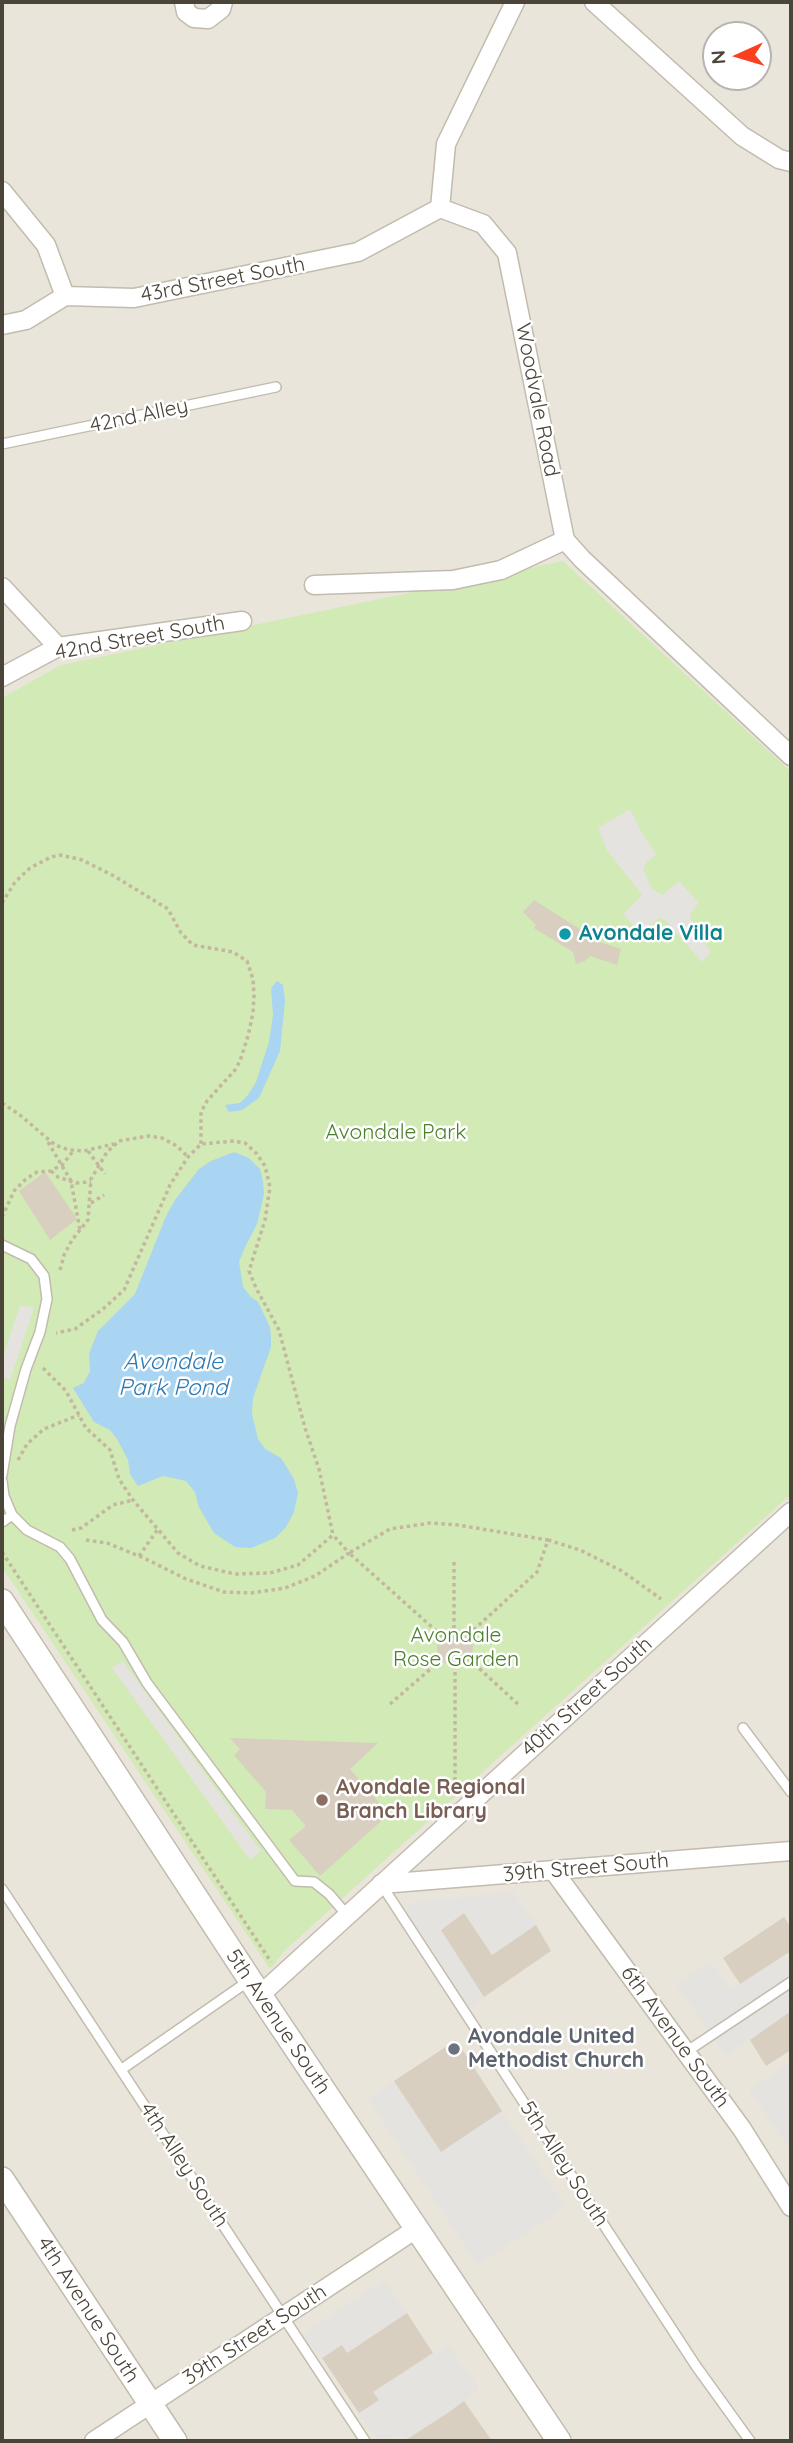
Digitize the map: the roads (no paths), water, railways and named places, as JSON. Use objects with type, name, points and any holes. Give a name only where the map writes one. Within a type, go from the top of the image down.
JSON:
[{"type":"street","points":[[184,2],[186,12],[194,18],[208,19],[221,9],[223,2]]},
{"type":"street","points":[[440,208],[446,144],[515,2]]},
{"type":"street","points":[[594,2],[742,136],[779,159],[791,162]]},
{"type":"street","points":[[2,191],[46,245],[65,296],[26,320],[2,325]]},
{"type":"street","name":"43rd Street South","points":[[65,296],[134,299],[358,253],[440,208]]},
{"type":"street","name":"Woodvale Road","points":[[440,208],[483,225],[507,253],[565,540]]},
{"type":"street","points":[[314,585],[453,579],[500,570],[565,540],[791,756]]},
{"type":"street","points":[[2,587],[58,648]]},
{"type":"street","name":"42nd Street South","points":[[2,677],[58,648],[242,621]]},
{"type":"street","name":"40th Street South","points":[[255,1988],[280,1976],[791,1513]]},
{"type":"street","name":"5th Avenue South","points":[[2,1601],[255,1988],[559,2441]]},
{"type":"street","name":"39th Street South","points":[[381,1884],[553,1870],[788,1856]]},
{"type":"street","name":"6th Avenue South","points":[[553,1870],[742,2129],[791,2205]]},
{"type":"street","name":"4th Avenue South","points":[[2,2179],[175,2441]]},
{"type":"street","name":"39th Street South","points":[[94,2441],[416,2229]]},
{"type":"lane","name":"42nd Alley","points":[[2,444],[276,387]]},
{"type":"lane","points":[[2,1245],[31,1259],[44,1276],[47,1299],[40,1332],[7,1420],[2,1475]]},
{"type":"lane","points":[[2,1481],[4,1496],[12,1515],[27,1530],[47,1539],[65,1553],[102,1620],[123,1642],[147,1683],[295,1881],[314,1882],[329,1894],[347,1915]]},
{"type":"lane","points":[[2,1522],[12,1515]]},
{"type":"lane","points":[[743,1728],[791,1792]]},
{"type":"lane","name":"5th Alley South","points":[[381,1884],[696,2366],[750,2441]]},
{"type":"lane","name":"4th Alley South","points":[[2,1889],[365,2441]]},
{"type":"lane","points":[[686,2052],[791,1982]]},
{"type":"lane","points":[[122,2069],[255,1988]]},
{"type":"water","points":[[277,981],[283,985],[285,1001],[280,1051],[259,1098],[242,1110],[229,1112],[225,1105],[240,1103],[256,1082],[269,1042],[273,1015],[271,988]]},
{"type":"water","name":"Avondale Park Pond","points":[[234,1152],[249,1158],[260,1169],[264,1194],[257,1224],[239,1262],[243,1287],[258,1302],[270,1327],[271,1337],[271,1347],[253,1398],[252,1414],[258,1439],[265,1449],[281,1458],[294,1479],[298,1493],[294,1512],[286,1527],[275,1538],[251,1548],[235,1547],[214,1533],[199,1507],[195,1492],[186,1481],[163,1476],[138,1486],[130,1474],[128,1460],[117,1439],[110,1430],[94,1422],[73,1388],[84,1383],[90,1371],[89,1354],[98,1331],[135,1294],[175,1200],[199,1169]]},
{"type":"place","name":"Avondale Villa","points":[[565,934]]},
{"type":"place","name":"Avondale Regional Branch Library","points":[[322,1800]]},
{"type":"place","name":"Avondale United Methodist Church","points":[[454,2049]]},
{"type":"park label","name":"Avondale Park","points":[[396,1133]]},
{"type":"park label","name":"Avondale Rose Garden","points":[[456,1648]]}]
